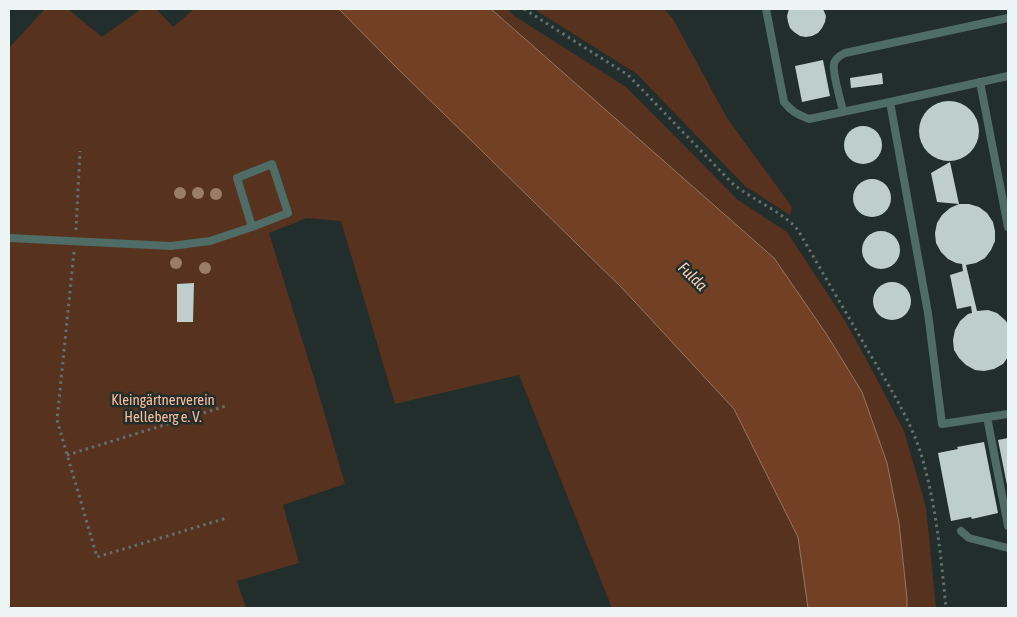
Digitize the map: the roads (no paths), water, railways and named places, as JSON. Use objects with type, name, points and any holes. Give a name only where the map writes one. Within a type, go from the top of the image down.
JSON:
[{"type":"lane","points":[[766,9],[784,102],[790,110],[799,116],[809,119],[1008,76]]},
{"type":"lane","points":[[843,111],[834,74],[834,64],[839,56],[845,53],[1008,18]]},
{"type":"lane","points":[[980,82],[1008,227]]},
{"type":"lane","points":[[890,102],[928,313],[942,424],[1008,414]]},
{"type":"lane","points":[[9,238],[171,246],[210,240],[252,227],[288,213],[272,164],[237,178],[252,227]]},
{"type":"lane","points":[[987,417],[1008,526]]},
{"type":"lane","points":[[962,531],[969,538],[1008,548]]},
{"type":"water","name":"Fulda","points":[[339,9],[491,9],[774,258],[827,335],[862,392],[887,463],[899,523],[907,608],[808,608],[798,537],[734,409],[623,289]]},
{"type":"park label","name":"Kleingärtnerverein Helleberg e. V.","points":[[163,408]]}]
